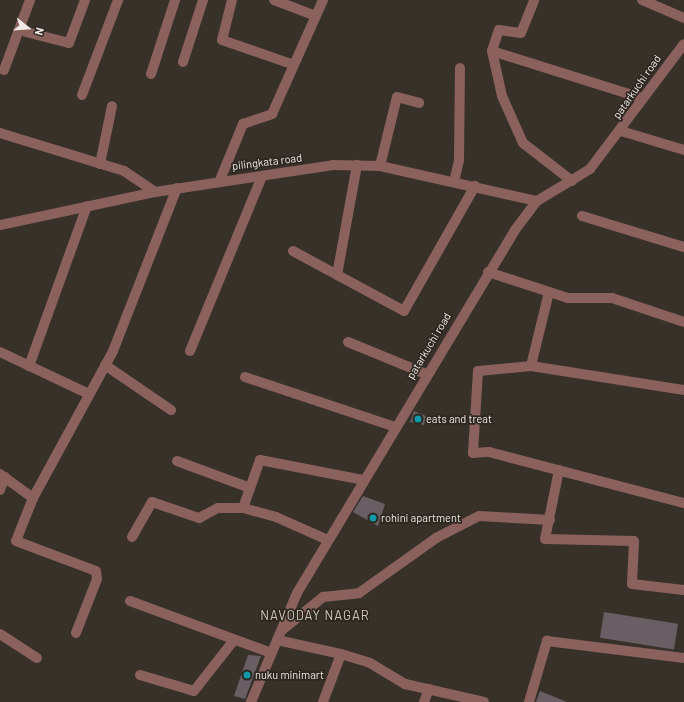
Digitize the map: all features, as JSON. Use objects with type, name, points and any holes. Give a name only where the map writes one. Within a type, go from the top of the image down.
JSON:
[{"type":"street","points":[[4,70],[30,0]]},
{"type":"street","points":[[26,32],[69,43],[85,0]]},
{"type":"street","points":[[82,95],[118,0]]},
{"type":"street","points":[[151,74],[175,0]]},
{"type":"street","points":[[183,62],[203,0]]},
{"type":"street","points":[[232,0],[222,40],[294,64]]},
{"type":"street","points":[[274,0],[316,16]]},
{"type":"street","points":[[220,180],[242,124],[272,114],[323,0]]},
{"type":"street","points":[[534,0],[521,33],[499,30],[492,51],[502,96],[522,144],[572,181]]},
{"type":"street","points":[[642,0],[684,18]]},
{"type":"street","points":[[659,0],[684,11]]},
{"type":"street","name":"patarkuchi road","points":[[251,702],[297,593],[488,272],[537,201],[590,169],[621,130],[642,98],[684,44]]},
{"type":"street","points":[[492,51],[642,98]]},
{"type":"street","points":[[454,182],[459,160],[460,68]]},
{"type":"street","points":[[380,166],[397,97],[419,103]]},
{"type":"street","points":[[100,164],[112,106]]},
{"type":"street","points":[[621,130],[684,150]]},
{"type":"street","points":[[0,134],[124,171],[155,192]]},
{"type":"street","name":"pilingkata road","points":[[0,225],[155,192],[220,180],[262,176],[333,165],[380,166],[537,201]]},
{"type":"street","points":[[337,275],[357,165]]},
{"type":"street","points":[[190,351],[262,176]]},
{"type":"street","points":[[293,251],[404,311],[475,186]]},
{"type":"street","points":[[76,633],[97,579],[96,571],[16,540],[34,498],[105,365],[177,188]]},
{"type":"street","points":[[29,366],[87,206]]},
{"type":"street","points":[[582,216],[684,248]]},
{"type":"street","points":[[488,272],[549,292],[580,300],[612,298],[684,322]]},
{"type":"street","points":[[531,366],[549,292]]},
{"type":"street","points":[[348,342],[426,374]]},
{"type":"street","points":[[0,352],[89,394]]},
{"type":"street","points":[[105,365],[171,410]]},
{"type":"street","points":[[684,390],[531,366],[478,371],[473,453],[489,452],[684,503]]},
{"type":"street","points":[[246,377],[395,426]]},
{"type":"street","points":[[243,508],[260,460],[364,480]]},
{"type":"street","points":[[177,461],[250,488]]},
{"type":"street","points":[[559,470],[545,539],[634,541],[632,584],[684,590]]},
{"type":"street","points":[[0,490],[2,475],[34,498]]},
{"type":"street","points":[[132,537],[152,502],[199,518],[218,508],[243,508],[276,517],[328,540]]},
{"type":"street","points":[[279,636],[323,597],[359,593],[436,538],[479,516],[550,520]]},
{"type":"street","points":[[130,601],[271,653]]},
{"type":"street","points":[[0,634],[37,658]]},
{"type":"street","points":[[279,636],[370,664],[405,684],[484,702]]},
{"type":"street","points":[[140,675],[194,691],[234,640]]},
{"type":"street","points":[[529,702],[547,641],[684,658]]},
{"type":"street","points":[[323,702],[341,654]]},
{"type":"street","points":[[424,702],[429,689]]},
{"type":"building","name":"eats and treat","points":[[414,411],[426,416],[424,425],[410,422]]},
{"type":"building","name":"rohini apartment","points":[[363,496],[385,504],[378,526],[353,512]]},
{"type":"building","points":[[604,612],[678,624],[674,649],[600,638]]},
{"type":"building","name":"nuku minimart","points":[[248,655],[261,656],[245,699],[234,696]]},
{"type":"building","points":[[540,691],[567,702],[536,702]]},
{"type":"place","name":"eats and treat","points":[[418,419]]},
{"type":"place","name":"rohini apartment","points":[[373,518]]},
{"type":"place","name":"nuku minimart","points":[[247,675]]},
{"type":"district","name":"NAVODAY NAGAR","points":[[315,615]]}]
